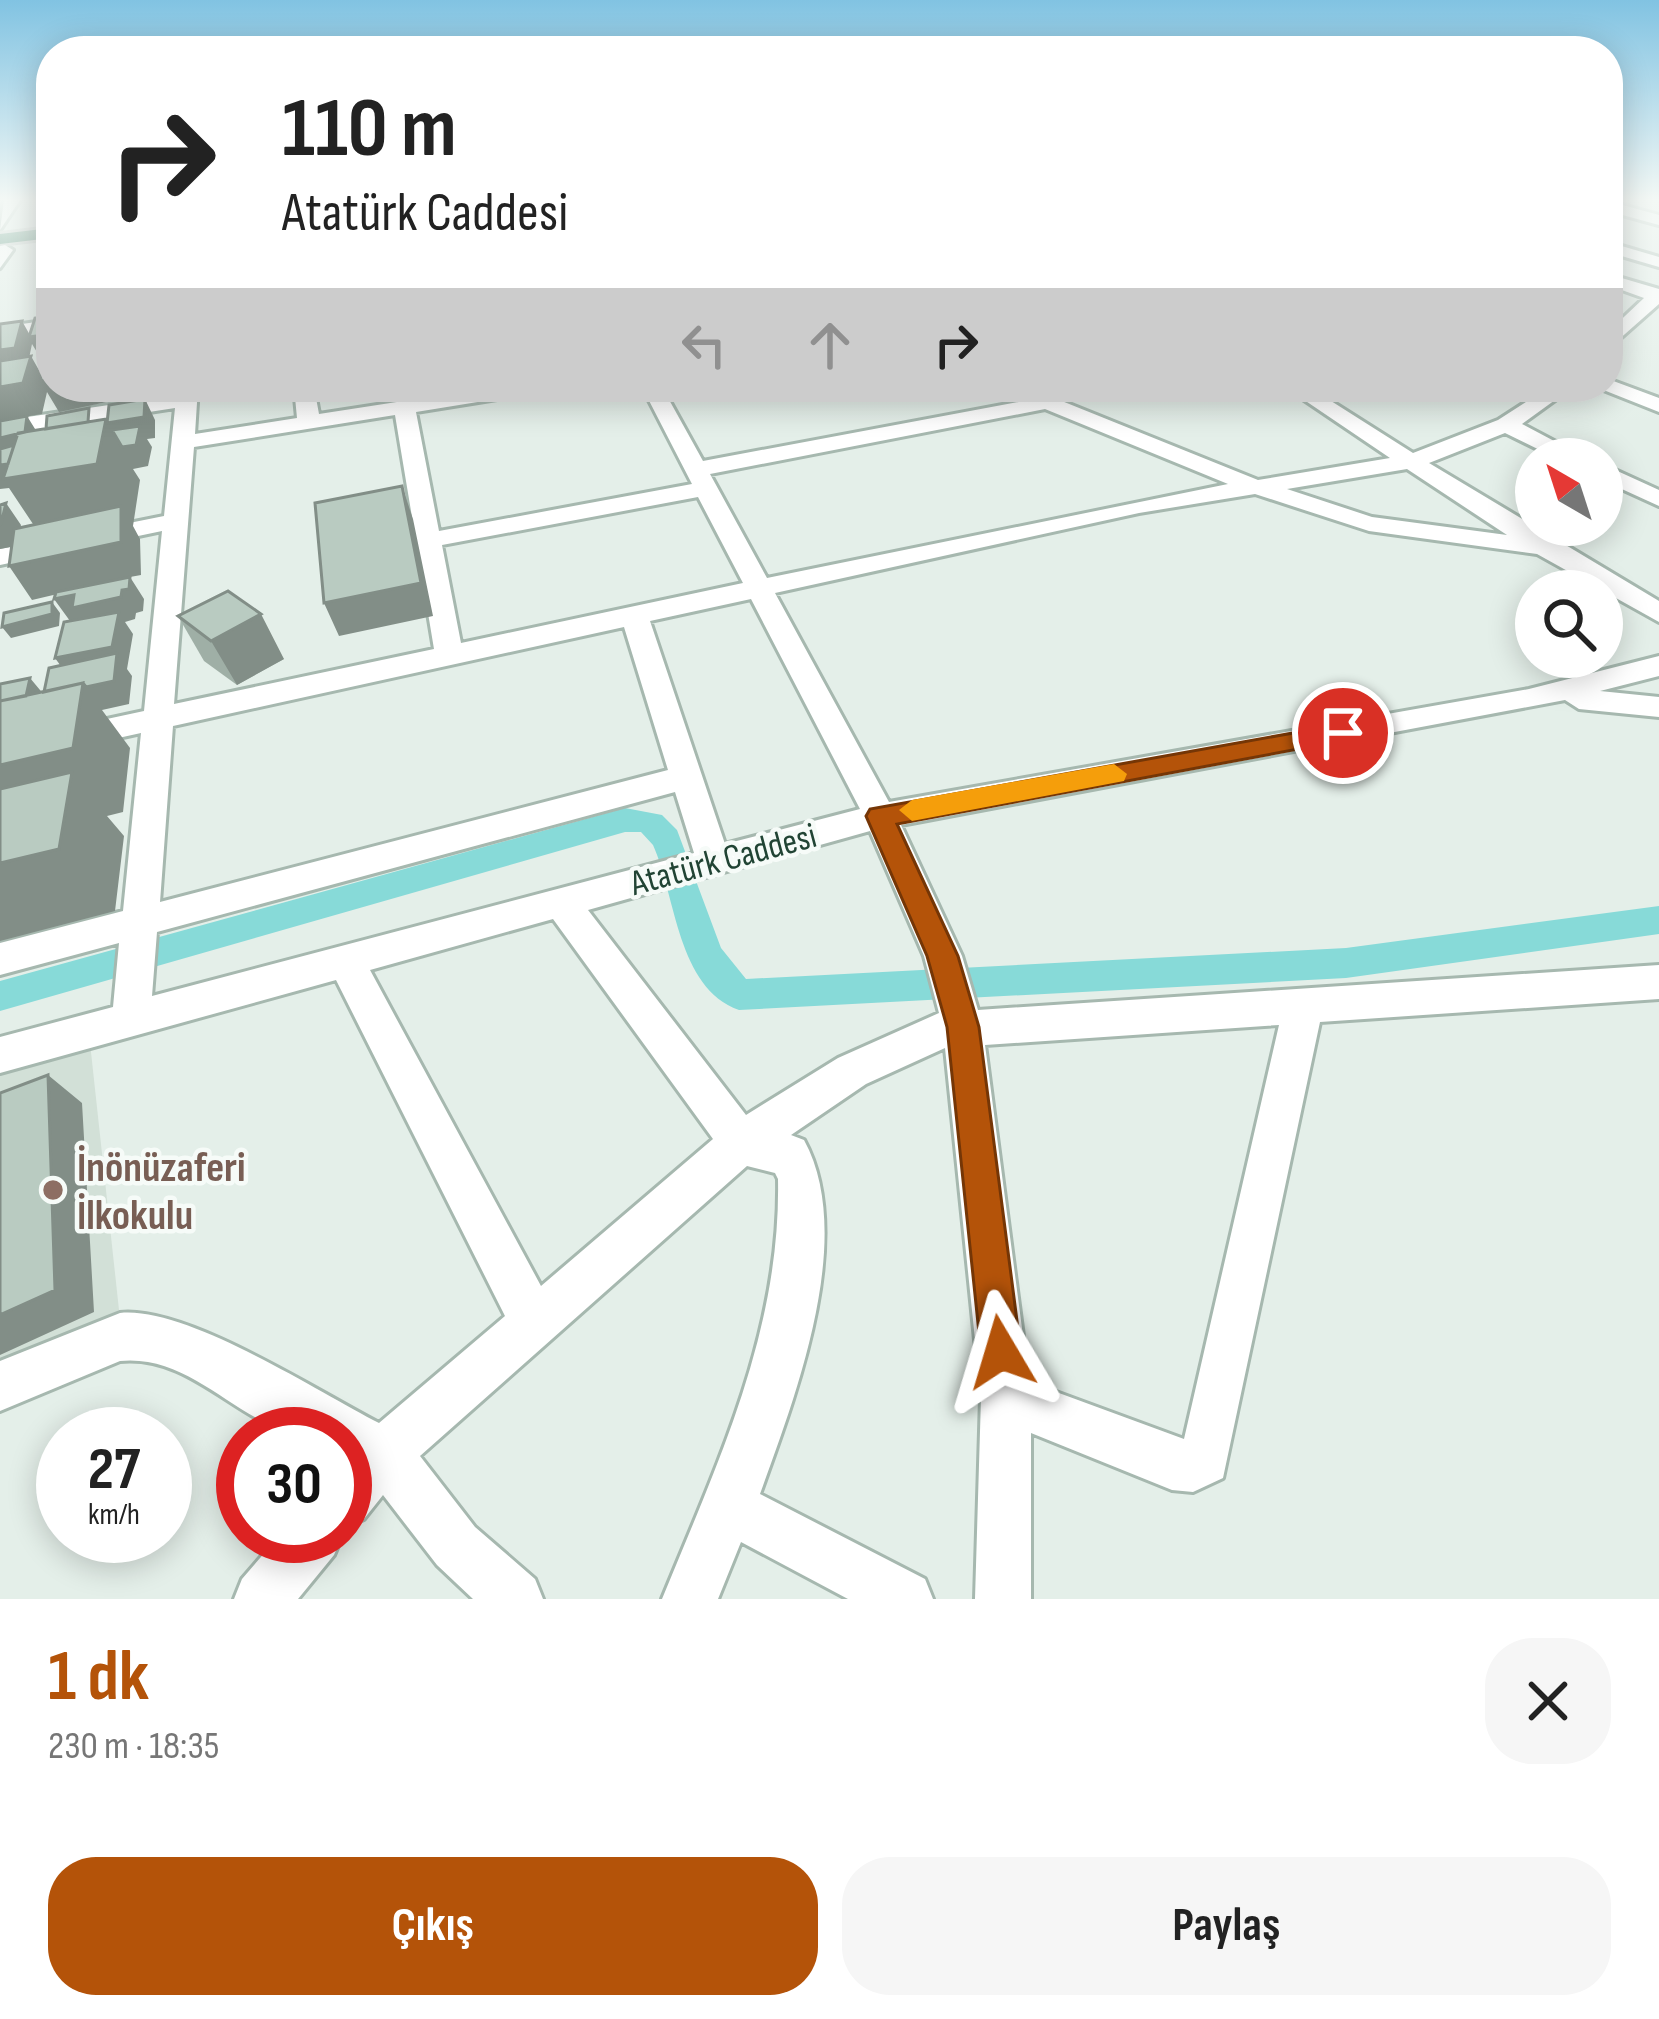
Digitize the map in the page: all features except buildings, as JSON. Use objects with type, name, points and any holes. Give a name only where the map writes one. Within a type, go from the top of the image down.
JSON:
[{"type":"street","points":[[1623,284],[1658,295]]},
{"type":"street","points":[[1658,295],[1624,324],[1659,337]]},
{"type":"street","points":[[0,333],[36,328]]},
{"type":"street","points":[[1623,391],[1659,406]]},
{"type":"street","points":[[0,428],[139,402]]},
{"type":"street","points":[[131,1018],[187,402]]},
{"type":"street","points":[[306,402],[309,423]]},
{"type":"street","points":[[185,442],[418,402]]},
{"type":"street","points":[[659,402],[880,816],[943,956],[963,1027],[1006,1398],[1003,1599]]},
{"type":"street","points":[[428,540],[1046,402],[1253,486],[1369,524],[1544,547]]},
{"type":"street","points":[[1318,402],[1544,547],[1659,613]]},
{"type":"street","points":[[0,753],[159,714],[757,586],[1253,486],[1410,463],[1506,425],[1540,402]]},
{"type":"street","points":[[404,406],[449,655]]},
{"type":"street","points":[[1506,425],[1533,438]]},
{"type":"street","points":[[1623,481],[1659,499]]},
{"type":"street","points":[[0,557],[177,521]]},
{"type":"street","points":[[634,614],[713,859]]},
{"type":"street","points":[[1529,699],[1656,668]]},
{"type":"street","points":[[1656,668],[1647,682],[1659,704]]},
{"type":"street","points":[[1529,699],[1659,704]]},
{"type":"street","name":"Atatürk Caddesi","points":[[0,1055],[880,816],[1529,699]]},
{"type":"street","points":[[0,959],[685,777]]},
{"type":"street","points":[[561,902],[741,1143],[788,1155],[800,1176],[789,1331],[730,1507],[690,1599]]},
{"type":"street","points":[[346,962],[536,1326]]},
{"type":"street","points":[[372,1467],[741,1143],[887,1052],[934,1031],[1659,982]]},
{"type":"street","points":[[1006,1398],[1172,1463],[1193,1466],[1205,1460],[1304,1003]]},
{"type":"street","points":[[0,1386],[99,1343],[140,1335],[175,1345],[384,1453],[456,1546],[515,1599]]},
{"type":"street","points":[[730,1507],[905,1599]]},
{"type":"street","points":[[262,1599],[292,1563]]},
{"type":"shaded area","name":"İnönüzaferi İlkokulu","points":[[90,1043],[119,1310],[0,1371],[0,1070]]},
{"type":"waterway","points":[[0,996],[625,820],[651,823],[666,838],[707,955],[739,995],[1346,963],[1659,920]]},
{"type":"slow traffic","points":[[912,810],[1114,774]]},
{"type":"place","name":"İnönüzaferi İlkokulu","points":[[53,1190]]},
{"type":"route","points":[[1001,1352],[963,1027],[943,956],[880,816],[1343,733]]}]
